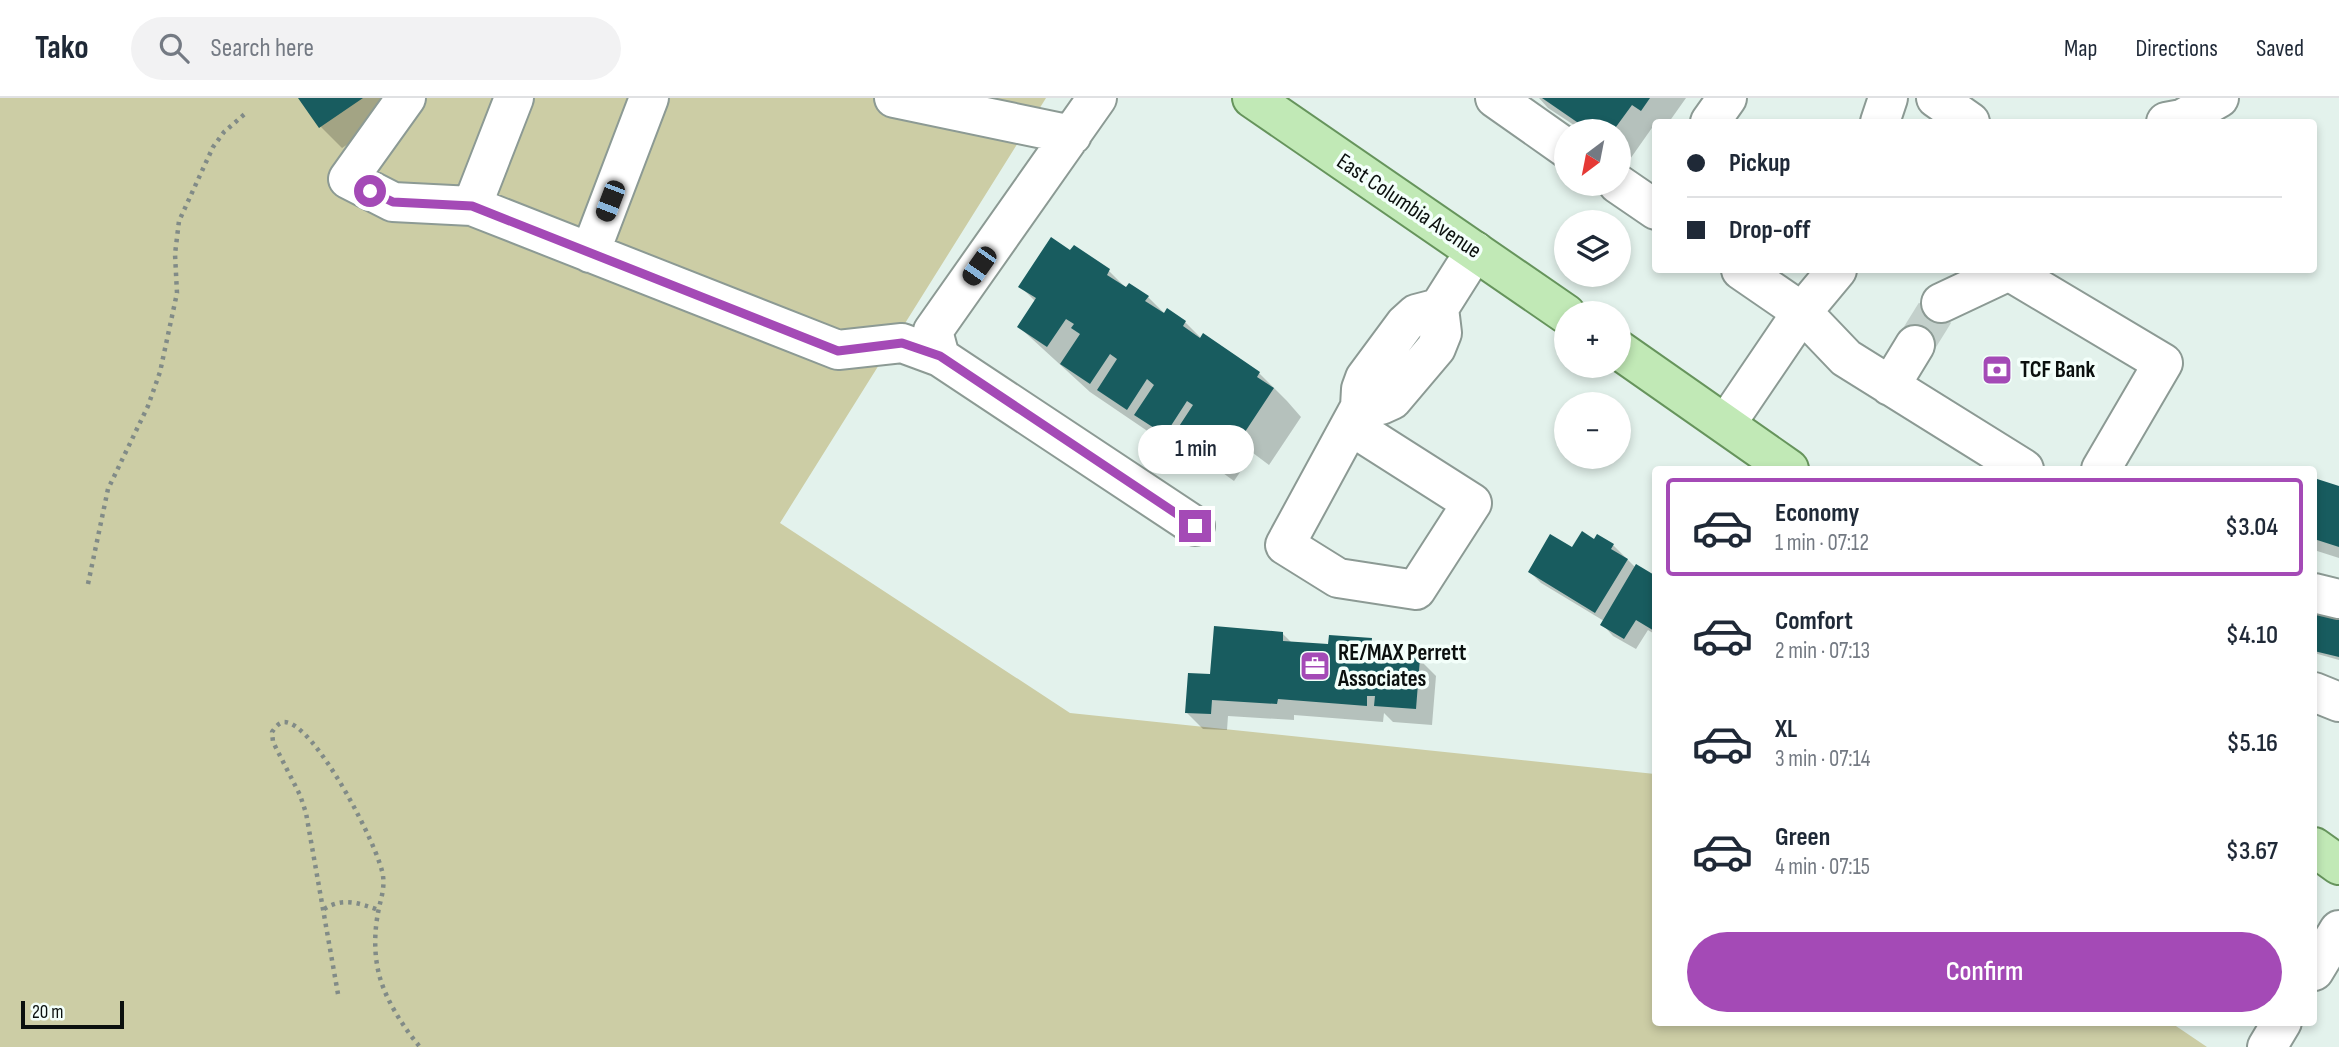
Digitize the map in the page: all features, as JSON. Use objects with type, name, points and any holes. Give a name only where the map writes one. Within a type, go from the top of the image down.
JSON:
[{"type":"main road","name":"East Columbia Avenue","points":[[1252,98],[1554,306]]},
{"type":"main road","points":[[1631,358],[1784,466]]},
{"type":"main road","points":[[2317,849],[2339,865]]},
{"type":"street","points":[[406,98],[348,179],[393,202],[472,206],[838,351],[902,343],[940,356],[1195,526]]},
{"type":"street","points":[[472,206],[514,98]]},
{"type":"street","points":[[590,253],[649,98]]},
{"type":"street","points":[[894,98],[1072,135]]},
{"type":"street","points":[[940,356],[933,331],[1097,98]]},
{"type":"street","points":[[1494,98],[1554,140]]},
{"type":"street","points":[[1712,119],[1727,98]]},
{"type":"street","points":[[1881,119],[1888,98]]},
{"type":"street","points":[[1936,98],[1966,119]]},
{"type":"street","points":[[2183,119],[2219,98]]},
{"type":"street","points":[[1631,192],[1652,205]]},
{"type":"street","points":[[1356,416],[1472,503],[1416,590],[1338,578],[1285,545],[1356,416],[1392,400],[1436,348],[1442,333],[1439,308],[1475,251]]},
{"type":"street","points":[[1745,273],[1802,312],[1846,359],[2019,466]]},
{"type":"street","points":[[1726,424],[1802,312],[1834,273]]},
{"type":"street","points":[[1941,303],[2002,273]]},
{"type":"street","points":[[2013,273],[2163,363],[2103,466]]},
{"type":"street","points":[[1890,386],[1915,345]]},
{"type":"street","points":[[2317,594],[2339,599]]},
{"type":"street","points":[[2317,692],[2339,702]]},
{"type":"street","points":[[2317,966],[2339,930]]},
{"type":"street","points":[[2267,1047],[2280,1026]]},
{"type":"path","points":[[88,584],[108,489],[148,406],[160,372],[177,293],[175,254],[179,221],[213,147],[224,132],[247,112]]},
{"type":"path","points":[[338,994],[306,813],[300,795],[273,742],[272,732],[285,722],[309,736],[322,752],[353,808],[383,875],[375,936],[380,978],[398,1017],[420,1047]]},
{"type":"path","points":[[324,909],[341,901],[379,910]]},
{"type":"green space","points":[[0,98],[1046,98],[780,523],[1070,713],[1652,774],[1652,1026],[2176,1026],[2207,1047],[0,1047]]},
{"type":"building","points":[[298,98],[363,98],[319,128]]},
{"type":"building","points":[[1542,98],[1650,98],[1641,111],[1632,105],[1622,119],[1573,119]]},
{"type":"building","points":[[1051,237],[1070,250],[1074,245],[1110,269],[1107,275],[1126,287],[1129,283],[1149,296],[1145,301],[1164,313],[1167,308],[1186,321],[1183,326],[1200,338],[1203,333],[1260,372],[1257,377],[1274,388],[1241,438],[1224,426],[1205,455],[1174,434],[1193,405],[1187,401],[1165,435],[1134,415],[1154,385],[1147,379],[1127,410],[1097,390],[1117,359],[1110,354],[1090,384],[1060,364],[1080,334],[1071,328],[1074,324],[1066,319],[1047,347],[1017,327],[1036,298],[1018,287]]},
{"type":"building","points":[[2317,479],[2339,486],[2339,547],[2317,540]]},
{"type":"building","points":[[1582,531],[1594,539],[1597,534],[1614,544],[1611,549],[1628,559],[1595,613],[1528,572],[1550,534],[1572,547]]},
{"type":"building","points":[[1636,564],[1652,574],[1652,630],[1636,620],[1624,639],[1600,625]]},
{"type":"building","points":[[2317,611],[2339,617],[2339,657],[2317,652]]},
{"type":"building","name":"RE/MAX Perrett Associates","points":[[1214,626],[1283,632],[1283,641],[1328,644],[1329,635],[1372,638],[1370,660],[1377,660],[1378,655],[1420,658],[1416,709],[1374,706],[1375,696],[1367,696],[1367,706],[1278,699],[1277,704],[1212,700],[1211,714],[1185,713],[1188,673],[1210,674]]},
{"type":"tunnel","points":[[1915,345],[1941,303]]},
{"type":"place","name":"TCF Bank","points":[[1997,370]]},
{"type":"place","name":"RE/MAX Perrett Associates","points":[[1315,666]]},
{"type":"route","points":[[370,191],[393,202],[472,206],[838,351],[902,343],[940,356],[1195,526]]}]
